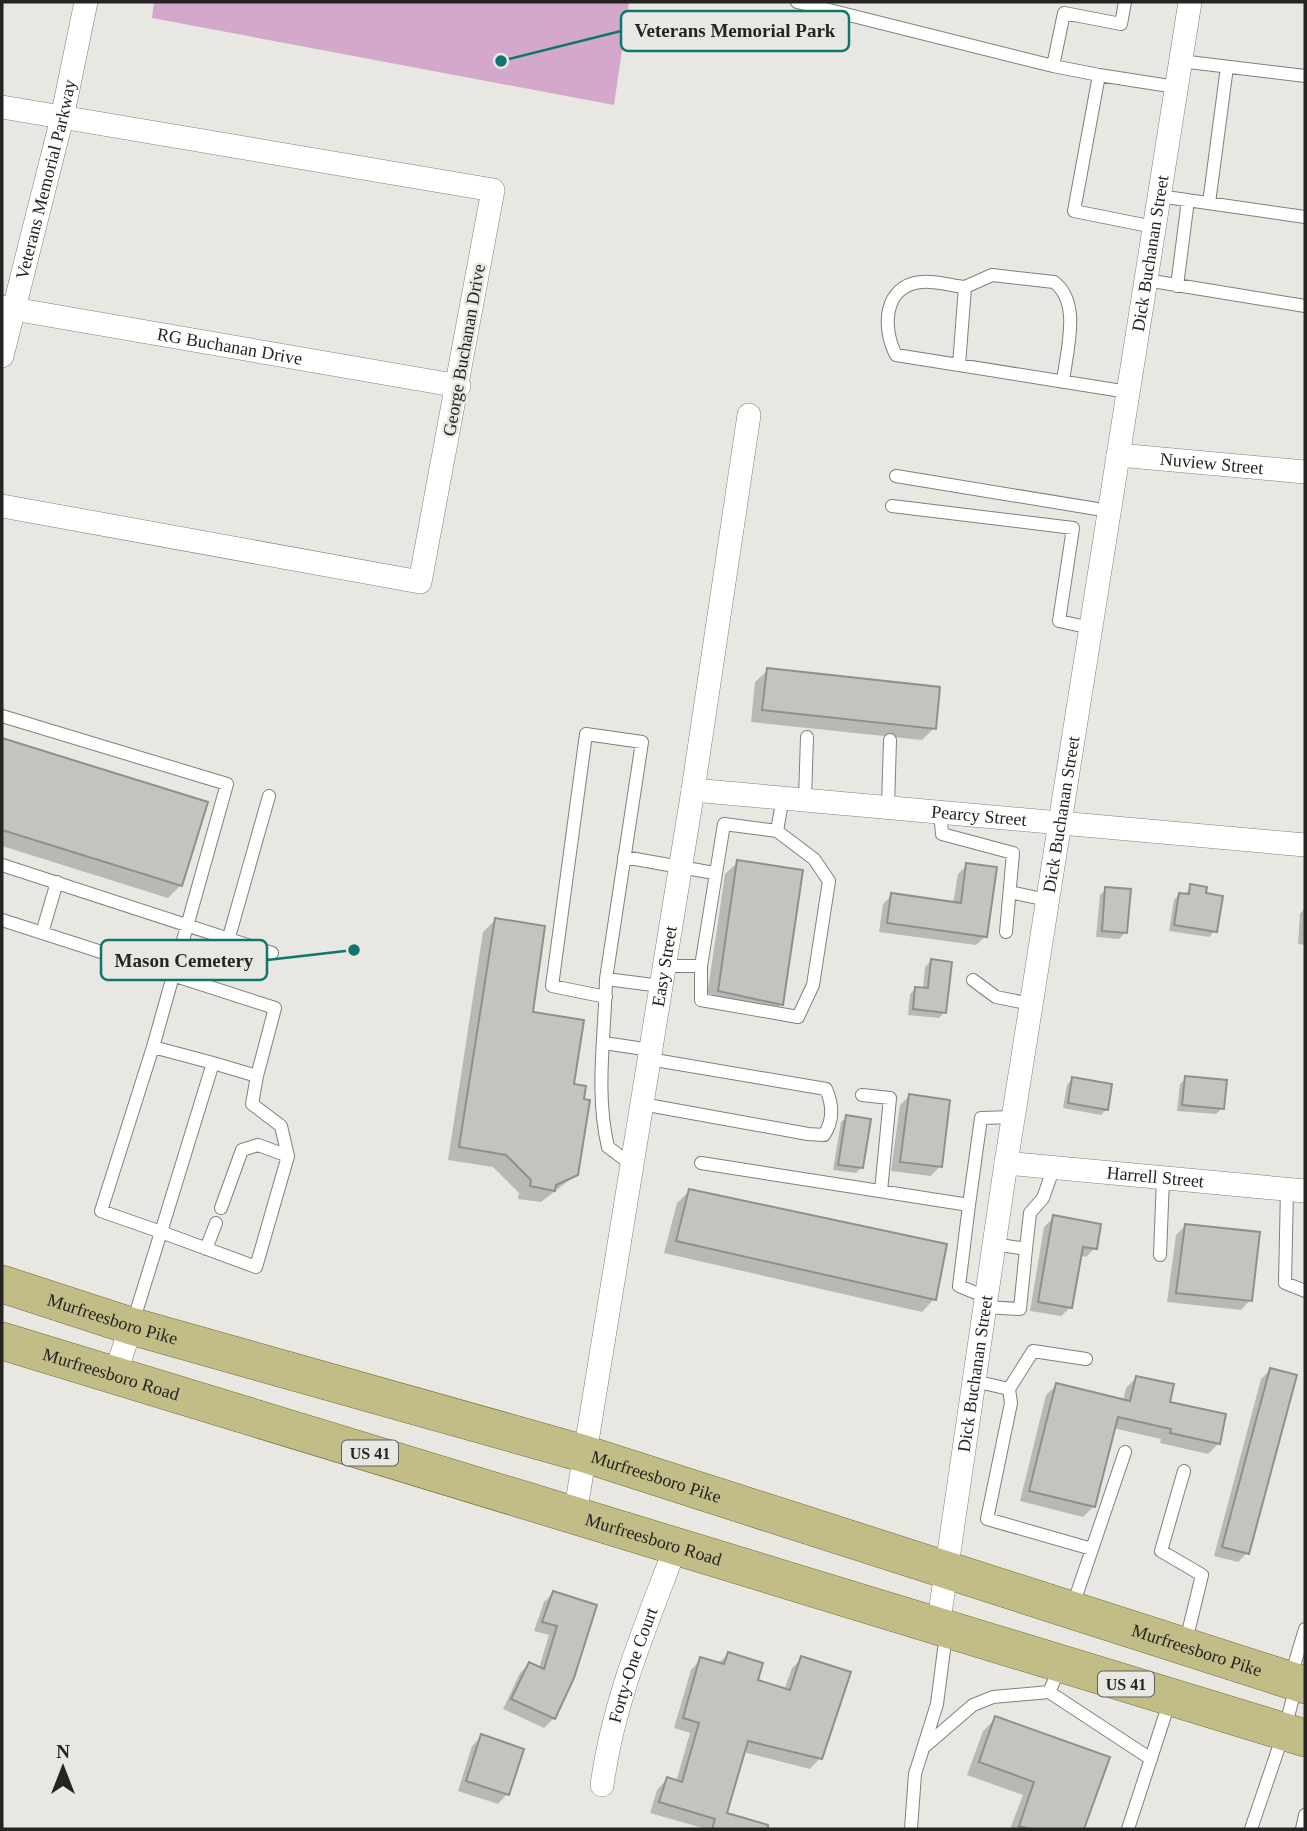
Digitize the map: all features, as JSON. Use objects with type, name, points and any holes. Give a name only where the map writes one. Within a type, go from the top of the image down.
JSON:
[{"type":"main road","name":"Murfreesboro Pike","points":[[2,1284],[131,1326],[585,1454],[1298,1682]]},
{"type":"main road","name":"Murfreesboro Road","points":[[2,1340],[942,1629],[1055,1679],[1170,1698],[1295,1735]]},
{"type":"street","name":"Veterans Memorial Parkway","points":[[2,356],[8,308],[62,118],[86,2]]},
{"type":"street","name":"Dick Buchanan Street","points":[[942,1629],[947,1568],[1013,1117],[1190,2]]},
{"type":"street","name":"George Buchanan Drive","points":[[2,107],[493,190],[459,386],[420,582],[2,506]]},
{"type":"street","name":"RG Buchanan Drive","points":[[8,308],[459,386]]},
{"type":"street","name":"Easy Street","points":[[575,1515],[693,790],[749,415]]},
{"type":"street","name":"Nuview Street","points":[[1118,455],[1305,472]]},
{"type":"street","name":"Pearcy Street","points":[[693,790],[1305,845]]},
{"type":"street","name":"Harrell Street","points":[[1006,1163],[1296,1190]]},
{"type":"street","points":[[115,1375],[131,1326]]},
{"type":"street","name":"Forty-One Court","points":[[601,1785],[618,1702],[676,1546]]},
{"type":"lane","points":[[797,2],[1053,66],[1176,87]]},
{"type":"lane","points":[[1053,66],[1064,13],[1121,24],[1125,2]]},
{"type":"lane","points":[[1180,61],[1305,76]]},
{"type":"lane","points":[[1209,203],[1227,67]]},
{"type":"lane","points":[[1098,75],[1074,211],[1154,227]]},
{"type":"lane","points":[[1159,196],[1305,217]]},
{"type":"lane","points":[[1177,286],[1188,200]]},
{"type":"lane","points":[[1063,382],[1071,309],[1062,288],[1054,282],[992,275],[965,288],[922,281],[901,287],[892,299],[887,319],[888,339],[896,355],[1063,382],[1128,392]]},
{"type":"lane","points":[[1146,280],[1305,306]]},
{"type":"lane","points":[[960,365],[965,288]]},
{"type":"lane","points":[[896,476],[1110,511]]},
{"type":"lane","points":[[892,506],[1073,528],[1059,621],[1091,628]]},
{"type":"lane","points":[[2,716],[227,784],[172,974],[153,1047],[101,1211],[256,1267],[288,1156],[281,1126],[252,1104],[275,1008],[172,974],[2,920]]},
{"type":"lane","points":[[606,997],[552,986],[586,734],[642,742],[606,979],[606,997],[601,1120],[608,1147],[632,1165]]},
{"type":"lane","points":[[776,831],[794,798],[807,737]]},
{"type":"lane","points":[[888,806],[890,740]]},
{"type":"lane","points":[[229,937],[269,796]]},
{"type":"lane","points":[[940,811],[942,834],[1013,853],[1006,932]]},
{"type":"lane","points":[[724,824],[776,831],[814,859],[829,881],[813,985],[798,1017],[701,1000],[701,965],[724,824]]},
{"type":"lane","points":[[624,857],[715,873]]},
{"type":"lane","points":[[2,865],[187,923],[272,953]]},
{"type":"lane","points":[[43,933],[57,882]]},
{"type":"lane","points":[[1010,892],[1047,900]]},
{"type":"lane","points":[[606,979],[662,976],[701,965]]},
{"type":"lane","points":[[973,980],[996,997],[1031,1004]]},
{"type":"lane","points":[[604,1043],[825,1088],[832,1102],[830,1125],[824,1135],[642,1104]]},
{"type":"lane","points":[[153,1047],[257,1076]]},
{"type":"lane","points":[[131,1326],[214,1063]]},
{"type":"lane","points":[[862,1095],[890,1098],[881,1191]]},
{"type":"lane","points":[[1013,1117],[981,1118],[959,1286],[986,1302],[1020,1309],[1030,1213],[1043,1198],[1054,1167]]},
{"type":"lane","points":[[221,1208],[242,1150],[258,1145],[288,1156]]},
{"type":"lane","points":[[701,1163],[969,1205]]},
{"type":"lane","points":[[1160,1255],[1163,1178]]},
{"type":"lane","points":[[1296,1190],[1285,1283],[1305,1291]]},
{"type":"lane","points":[[205,1249],[216,1223]]},
{"type":"lane","points":[[994,1244],[1026,1249]]},
{"type":"lane","points":[[1086,1359],[1034,1351],[1009,1389],[1011,1404],[988,1519],[1092,1549]]},
{"type":"lane","points":[[974,1381],[1009,1389]]},
{"type":"lane","points":[[1072,1608],[1125,1452]]},
{"type":"lane","points":[[1184,1471],[1161,1551],[1202,1575],[1185,1645]]},
{"type":"lane","points":[[911,1829],[915,1774],[937,1704],[942,1629]]},
{"type":"lane","points":[[1251,1829],[1295,1735],[1305,1629]]},
{"type":"lane","points":[[922,1748],[973,1705],[1055,1679],[1150,1759]]},
{"type":"lane","points":[[1128,1829],[1170,1698]]},
{"type":"lane","points":[[1302,1829],[1305,1815]]},
{"type":"shaded area","points":[[154,2],[629,2],[614,105],[152,18]]},
{"type":"building","points":[[767,668],[940,687],[936,729],[762,710]]},
{"type":"building","points":[[2,738],[208,802],[182,886],[2,830]]},
{"type":"building","points":[[737,860],[803,870],[783,1005],[718,991]]},
{"type":"building","points":[[966,863],[997,867],[987,937],[887,923],[891,893],[961,903]]},
{"type":"building","points":[[1190,884],[1207,887],[1206,893],[1223,896],[1217,932],[1174,925],[1179,893],[1189,894]]},
{"type":"building","points":[[1105,887],[1131,889],[1127,933],[1102,931]]},
{"type":"building","points":[[495,918],[545,926],[533,1012],[584,1020],[574,1084],[586,1086],[584,1099],[590,1100],[578,1175],[556,1185],[555,1191],[530,1186],[531,1180],[506,1155],[459,1147]]},
{"type":"building","points":[[931,959],[952,962],[946,1013],[913,1009],[915,987],[928,988]]},
{"type":"building","points":[[1185,1076],[1227,1080],[1224,1109],[1182,1105]]},
{"type":"building","points":[[1072,1077],[1112,1084],[1108,1110],[1068,1103]]},
{"type":"building","points":[[909,1094],[950,1100],[942,1167],[900,1162]]},
{"type":"building","points":[[846,1115],[871,1119],[863,1168],[838,1165]]},
{"type":"building","points":[[689,1189],[947,1244],[936,1300],[676,1241]]},
{"type":"building","points":[[1053,1215],[1101,1224],[1097,1249],[1083,1247],[1072,1308],[1038,1302]]},
{"type":"building","points":[[1185,1224],[1260,1232],[1252,1301],[1176,1293]]},
{"type":"building","points":[[1270,1368],[1297,1375],[1249,1554],[1222,1547]]},
{"type":"building","points":[[1136,1376],[1174,1384],[1170,1402],[1226,1414],[1220,1444],[1170,1433],[1171,1429],[1118,1417],[1095,1507],[1029,1491],[1056,1383],[1130,1401]]},
{"type":"building","points":[[553,1591],[597,1605],[574,1678],[555,1719],[511,1699],[529,1662],[544,1669],[557,1626],[542,1622]]},
{"type":"building","points":[[728,1652],[763,1663],[758,1680],[790,1690],[801,1656],[851,1672],[822,1759],[748,1741],[727,1813],[768,1825],[768,1829],[712,1829],[715,1819],[659,1802],[667,1777],[682,1782],[699,1723],[683,1718],[700,1657],[724,1664]]},
{"type":"building","points":[[995,1716],[1110,1757],[1084,1829],[1029,1829],[1019,1826],[1034,1782],[979,1762]]},
{"type":"building","points":[[481,1734],[524,1749],[509,1795],[466,1781]]},
{"type":"place","name":"Veterans Memorial Park","points":[[501,61]]},
{"type":"place","name":"Mason Cemetery","points":[[354,950]]}]
